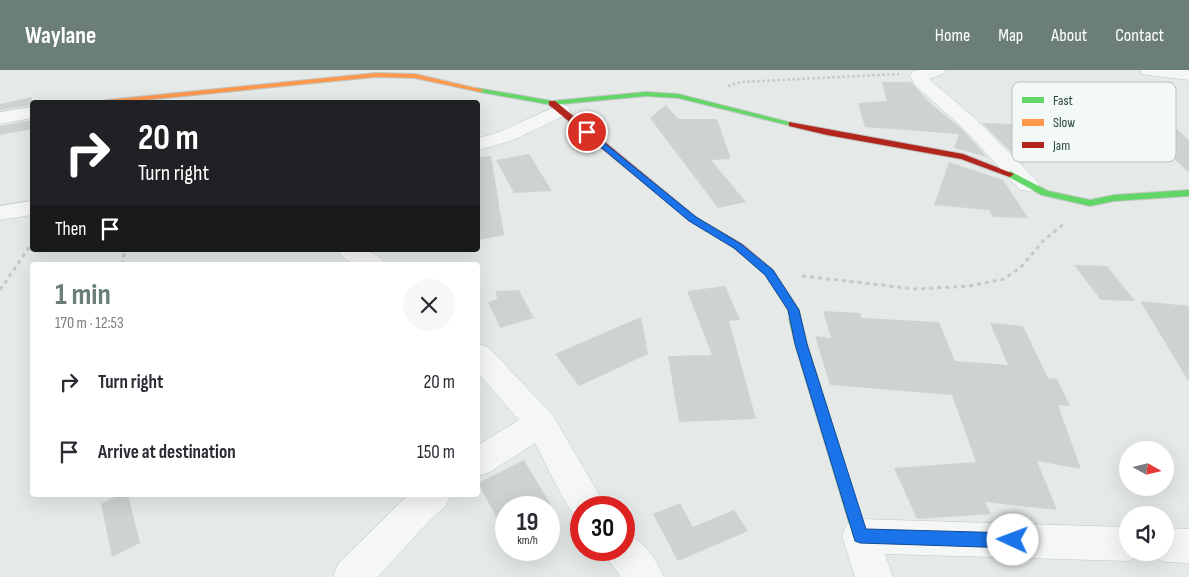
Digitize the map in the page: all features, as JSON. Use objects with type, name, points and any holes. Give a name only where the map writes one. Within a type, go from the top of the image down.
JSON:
[{"type":"street","points":[[1148,70],[1189,75]]},
{"type":"street","points":[[928,73],[921,80],[970,124],[1028,185]]},
{"type":"street","points":[[132,100],[353,76],[396,74],[450,82],[556,107],[693,219],[738,246],[769,272],[793,310],[801,344],[874,577]]},
{"type":"street","points":[[480,143],[504,137],[556,107],[646,94],[678,96],[827,133],[963,157],[1005,172],[1028,185],[1059,197],[1090,203],[1114,198],[1189,193]]},
{"type":"street","points":[[0,118],[30,113]]},
{"type":"street","points":[[0,213],[30,208]]},
{"type":"street","points":[[352,252],[369,262]]},
{"type":"street","points":[[480,357],[541,423],[582,496]]},
{"type":"street","points":[[480,461],[541,423]]},
{"type":"street","points":[[352,577],[416,510],[432,497]]},
{"type":"street","points":[[860,536],[1119,544]]},
{"type":"street","points":[[1174,545],[1189,546]]},
{"type":"street","points":[[632,561],[645,577]]},
{"type":"path","points":[[694,100],[741,82],[928,73]]},
{"type":"path","points":[[769,272],[916,289],[970,286],[1004,279],[1022,266],[1043,241],[1090,203]]},
{"type":"path","points":[[0,290],[30,246]]},
{"type":"building","points":[[882,82],[911,82],[931,104],[962,129],[987,157],[954,148],[959,134],[865,127],[858,103],[887,101]]},
{"type":"building","points":[[32,97],[30,105],[0,110],[0,104]]},
{"type":"building","points":[[666,105],[678,119],[717,119],[731,159],[711,160],[746,202],[718,208],[650,118]]},
{"type":"building","points":[[30,120],[30,129],[0,135],[0,126]]},
{"type":"building","points":[[982,123],[1012,124],[1012,153]]},
{"type":"building","points":[[1176,128],[1189,140],[1189,173],[1176,160]]},
{"type":"building","points":[[529,154],[552,191],[514,193],[496,160]]},
{"type":"building","points":[[491,156],[504,235],[480,240],[480,157]]},
{"type":"building","points":[[949,162],[1003,180],[1028,218],[993,217],[989,210],[934,205]]},
{"type":"building","points":[[1074,265],[1107,266],[1135,301],[1101,300]]},
{"type":"building","points":[[725,286],[740,320],[729,321],[756,419],[679,422],[668,356],[712,355],[687,291]]},
{"type":"building","points":[[519,290],[534,318],[500,328],[488,302],[497,299],[496,291]]},
{"type":"building","points":[[1140,301],[1189,306],[1189,382]]},
{"type":"building","points":[[823,311],[860,313],[862,318],[939,322],[955,361],[1008,365],[990,323],[1023,326],[1048,378],[1057,379],[1070,406],[1058,405],[1081,469],[1037,461],[1057,510],[985,502],[991,514],[917,519],[894,468],[976,462],[952,395],[830,385],[815,336],[831,338]]},
{"type":"building","points":[[641,317],[648,354],[579,386],[555,354]]},
{"type":"building","points":[[524,460],[546,496],[495,496],[495,515],[480,487],[480,482]]},
{"type":"building","points":[[115,497],[128,497],[140,543],[112,557],[101,504]]},
{"type":"building","points":[[680,503],[693,527],[734,510],[748,531],[678,561],[653,514]]},
{"type":"traffic: fast","points":[[480,90],[552,103],[646,94],[678,96],[792,124]]},
{"type":"traffic: fast","points":[[1010,174],[1045,193],[1090,203],[1114,198],[1189,193]]},
{"type":"traffic: fast","points":[[795,319],[860,536]]},
{"type":"traffic: slow","points":[[127,100],[376,75],[415,76],[480,90]]},
{"type":"traffic: jam","points":[[552,103],[693,219],[738,246],[769,272],[793,310],[795,319]]},
{"type":"traffic: jam","points":[[792,124],[827,133],[963,157],[1010,174]]},
{"type":"route","points":[[587,132],[693,219],[738,246],[769,272],[793,310],[801,344],[860,536],[1013,540]]}]
